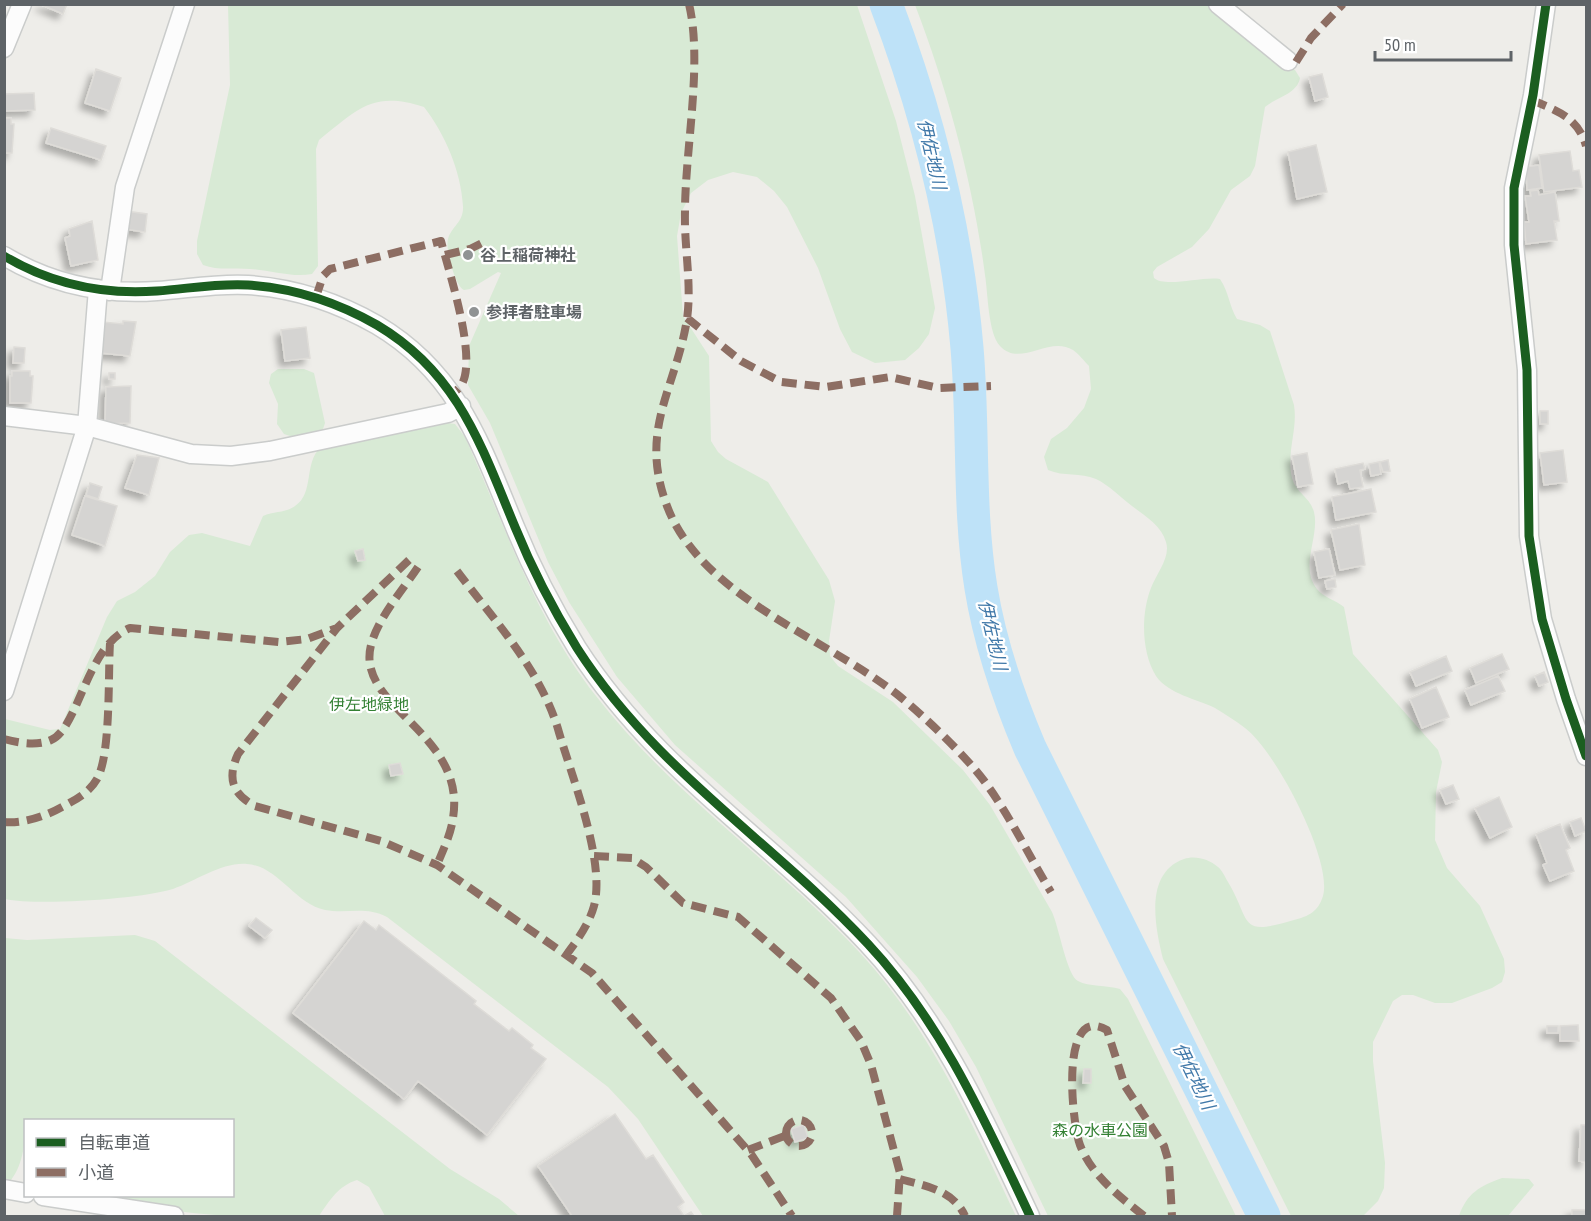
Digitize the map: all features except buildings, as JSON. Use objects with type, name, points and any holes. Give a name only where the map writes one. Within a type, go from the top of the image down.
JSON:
[{"type":"street","points":[[4,48],[22,4]]},
{"type":"street","points":[[4,691],[87,426],[104,290],[125,187],[184,4]]},
{"type":"street","points":[[1218,4],[1288,61]]},
{"type":"street","points":[[1546,4],[1532,100],[1514,188],[1514,245],[1527,370],[1529,536],[1534,580],[1545,629],[1587,756]]},
{"type":"street","points":[[4,256],[46,276],[104,290],[141,292],[246,285],[282,289],[316,297],[349,310],[380,327],[409,348],[435,373],[460,406],[485,452],[533,570],[554,610],[598,677],[632,723],[663,756],[834,909],[904,987],[962,1075],[1030,1216]]},
{"type":"street","points":[[4,416],[87,426],[172,450],[231,456],[270,451],[438,416],[460,406]]},
{"type":"street","points":[[4,1189],[24,1193]]},
{"type":"street","points":[[50,1197],[174,1216]]},
{"type":"green space","name":"森の水車公園","points":[[228,5],[857,5],[896,121],[915,196],[935,308],[929,334],[919,348],[905,360],[875,363],[852,352],[840,329],[818,268],[787,207],[774,191],[757,177],[733,172],[708,180],[691,193],[681,213],[677,236],[683,316],[709,356],[711,441],[726,459],[768,482],[829,580],[835,601],[829,641],[830,656],[838,666],[893,702],[963,770],[990,805],[1052,912],[1074,977],[1087,984],[1120,989],[1128,999],[1236,1216],[1048,1216],[976,1067],[949,1021],[917,977],[846,897],[675,745],[617,677],[569,602],[548,562],[490,423],[468,385],[469,346],[501,273],[498,272],[470,289],[464,290],[457,282],[447,244],[462,216],[462,193],[451,154],[439,129],[424,107],[406,102],[378,102],[355,112],[319,140],[316,149],[318,266],[312,274],[215,268],[203,265],[197,254],[197,241],[230,85]]},
{"type":"green space","points":[[915,5],[1210,5],[1288,68],[1295,70],[1300,78],[1291,92],[1265,107],[1255,166],[1250,176],[1231,190],[1209,229],[1192,247],[1157,267],[1153,272],[1154,278],[1167,282],[1220,279],[1237,319],[1260,325],[1270,331],[1294,405],[1295,423],[1290,459],[1292,478],[1314,512],[1310,561],[1312,580],[1320,592],[1344,607],[1353,654],[1438,750],[1442,762],[1436,792],[1435,840],[1447,868],[1480,906],[1504,959],[1505,972],[1502,982],[1492,988],[1452,1003],[1435,1003],[1413,995],[1402,995],[1393,1001],[1373,1042],[1373,1061],[1385,1163],[1384,1188],[1378,1201],[1363,1216],[1291,1216],[1163,959],[1157,932],[1156,902],[1163,876],[1171,866],[1193,857],[1202,858],[1214,864],[1223,874],[1244,916],[1254,926],[1263,927],[1299,918],[1316,910],[1323,896],[1324,879],[1319,858],[1311,833],[1286,781],[1257,740],[1242,725],[1215,708],[1168,687],[1156,676],[1151,666],[1145,644],[1145,609],[1151,588],[1166,554],[1164,536],[1147,517],[1101,482],[1090,477],[1048,470],[1044,457],[1051,439],[1067,428],[1084,408],[1091,389],[1089,366],[1073,350],[1064,346],[1016,354],[1008,352],[996,340],[991,323],[974,206],[958,138]]},
{"type":"green space","points":[[278,369],[304,369],[314,373],[325,423],[322,432],[293,437],[284,434],[277,424],[278,404],[269,383],[271,374]]},
{"type":"green space","name":"伊左地緑地","points":[[440,422],[455,424],[465,437],[538,603],[574,666],[626,732],[658,765],[829,921],[886,983],[909,1014],[948,1079],[1016,1216],[703,1216],[638,1119],[608,1087],[387,917],[372,912],[333,911],[314,906],[258,866],[238,864],[228,866],[173,889],[138,896],[64,902],[5,899],[5,719],[50,730],[60,729],[107,617],[117,601],[135,592],[155,576],[170,552],[189,535],[202,533],[250,546],[263,516],[288,510],[301,500],[305,494],[312,461],[321,447]]},
{"type":"green space","points":[[135,935],[155,941],[450,1169],[499,1199],[519,1216],[385,1216],[369,1187],[357,1180],[340,1190],[319,1216],[243,1216],[193,1213],[143,1204],[122,1197],[234,1197],[234,1119],[24,1119],[24,1144],[19,1166],[11,1180],[5,1181],[5,938],[27,940]]},
{"type":"green space","points":[[1502,1178],[1529,1179],[1534,1185],[1508,1216],[1459,1216],[1466,1201],[1475,1191]]},
{"type":"waterway","name":"伊佐地川","points":[[886,4],[927,130],[956,260],[967,348],[977,558],[989,629],[1001,670],[1030,748],[1264,1216]]},
{"type":"marked path","points":[[689,4],[693,27],[694,79],[685,212],[688,306],[682,344],[662,410],[656,454],[659,479],[667,506],[684,538],[707,566],[736,591],[869,674],[898,695],[944,736],[994,795],[1051,892]]},
{"type":"marked path","points":[[1296,62],[1311,38],[1343,4]]},
{"type":"marked path","points":[[1532,100],[1565,116],[1578,128],[1586,146]]},
{"type":"marked path","points":[[445,255],[470,249],[488,240]]},
{"type":"marked path","points":[[316,297],[323,276],[330,269],[441,241],[460,314],[466,354],[466,371],[462,384],[452,394]]},
{"type":"marked path","points":[[687,318],[741,361],[781,382],[826,387],[890,377],[939,388],[991,386]]},
{"type":"marked path","points":[[409,560],[337,628],[238,754],[232,778],[237,791],[255,806],[381,841],[437,865],[592,973],[751,1154],[792,1216]]},
{"type":"marked path","points":[[418,567],[391,605],[374,635],[371,645],[371,667],[379,687],[429,742],[444,764],[453,788],[452,824],[437,865]]},
{"type":"marked path","points":[[457,571],[515,646],[540,686],[558,729],[585,818],[595,866],[594,906],[586,925],[567,954]]},
{"type":"marked path","points":[[4,739],[22,743],[40,743],[51,740],[61,732],[103,651],[115,637],[130,628],[279,642],[307,639],[337,628]]},
{"type":"marked path","points":[[4,822],[26,821],[56,810],[81,796],[97,779],[105,752],[107,734],[110,643]]},
{"type":"marked path","points":[[594,856],[632,858],[646,867],[683,903],[738,917],[831,998],[861,1041],[871,1065],[900,1173],[897,1216]]},
{"type":"marked path","points":[[1144,1216],[1099,1176],[1080,1145],[1074,1114],[1072,1069],[1075,1049],[1081,1033],[1092,1026],[1107,1030],[1125,1086],[1164,1146],[1169,1163],[1172,1216]]},
{"type":"marked path","points":[[799,1120],[808,1124],[812,1133],[808,1142],[799,1146],[790,1142],[786,1133],[790,1124],[799,1120]]},
{"type":"marked path","points":[[748,1150],[787,1135]]},
{"type":"marked path","points":[[900,1179],[938,1190],[953,1200],[965,1216]]},
{"type":"cycle path","points":[[1546,4],[1533,95],[1514,188],[1514,245],[1527,370],[1529,536],[1542,619],[1586,756]]},
{"type":"cycle path","points":[[4,256],[40,274],[78,286],[97,289],[137,292],[236,285],[282,289],[298,293],[346,309],[377,325],[405,344],[428,365],[464,413],[551,604],[577,648],[608,692],[642,732],[678,768],[831,906],[894,974],[918,1006],[960,1074],[1030,1216]]},
{"type":"place","name":"谷上稲荷神社","points":[[468,255]]},
{"type":"place","name":"参拝者駐車場","points":[[474,312]]}]
